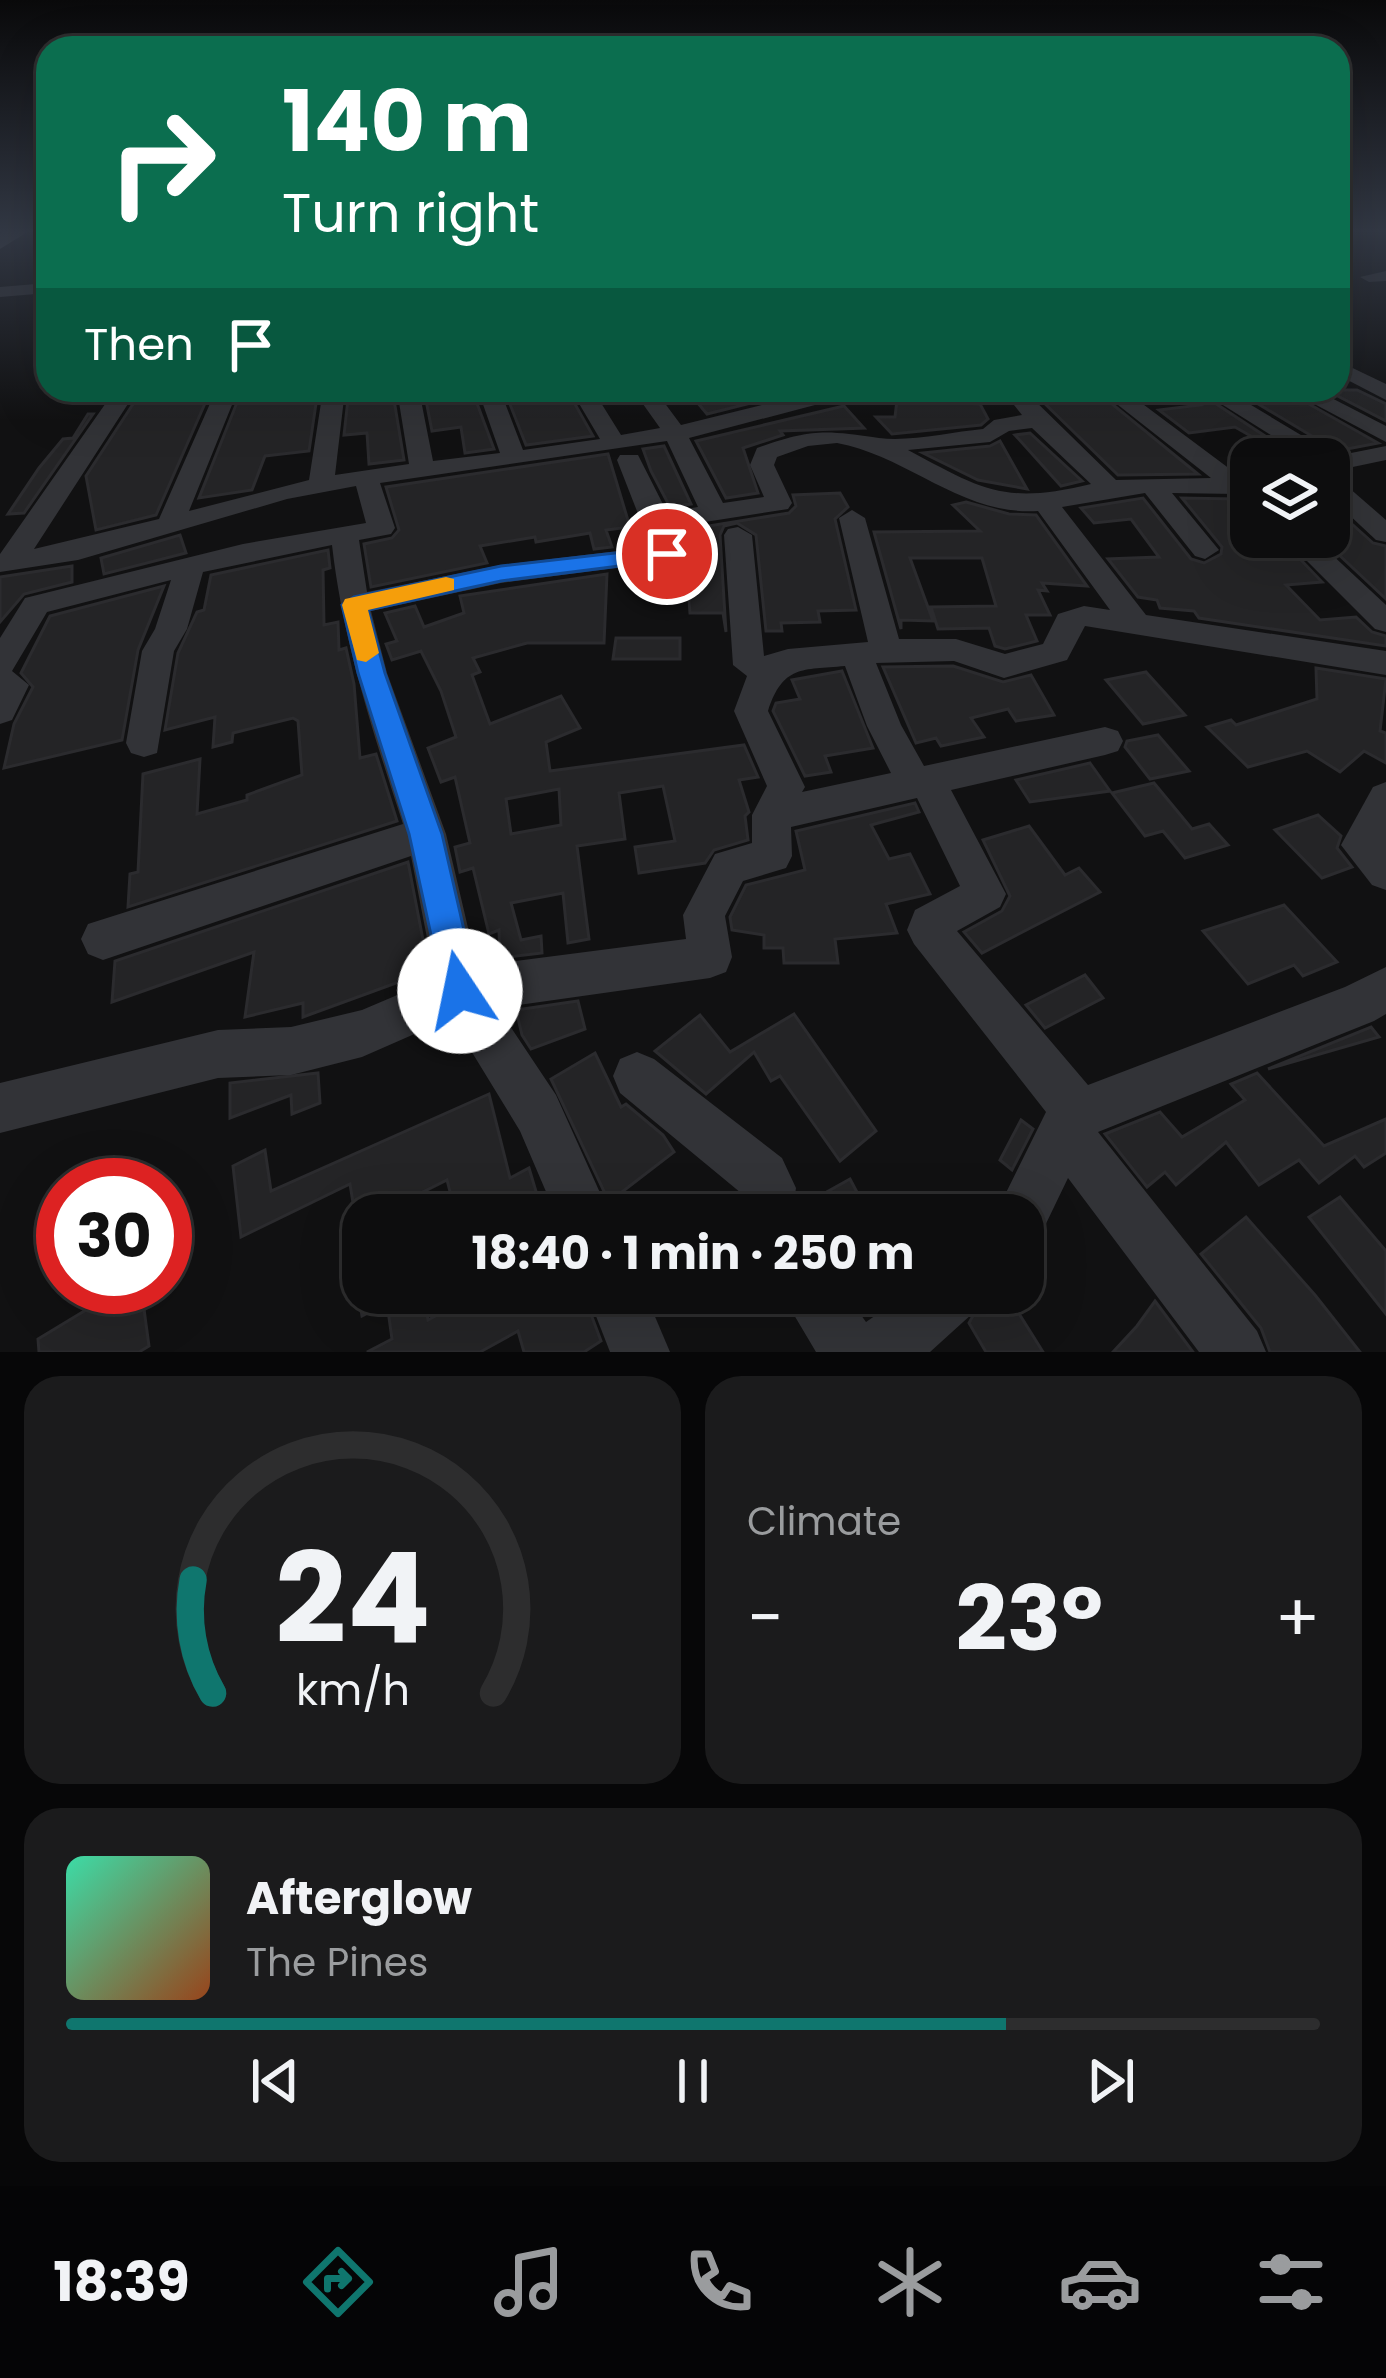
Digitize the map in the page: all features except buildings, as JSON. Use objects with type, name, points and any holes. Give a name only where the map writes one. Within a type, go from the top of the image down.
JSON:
[{"type":"street","points":[[1350,374],[1386,393]]},
{"type":"street","points":[[5,563],[118,402]]},
{"type":"street","points":[[171,522],[222,402]]},
{"type":"street","points":[[321,484],[332,402]]},
{"type":"street","points":[[410,402],[422,470]]},
{"type":"street","points":[[493,402],[514,458]]},
{"type":"street","points":[[354,605],[501,574],[667,554],[658,521],[590,402]]},
{"type":"street","points":[[653,402],[727,524],[749,665],[769,670]]},
{"type":"street","points":[[739,402],[778,448]]},
{"type":"street","points":[[5,563],[78,551],[321,484],[514,458],[621,452],[674,432],[801,402]]},
{"type":"street","points":[[1023,402],[1110,488]]},
{"type":"street","points":[[1127,402],[1230,476]]},
{"type":"street","points":[[1230,402],[1289,438]]},
{"type":"street","points":[[1323,402],[1386,435]]},
{"type":"street","points":[[883,446],[990,435],[1002,424],[1037,420]]},
{"type":"street","points":[[658,521],[727,524],[778,503],[763,465],[766,453],[853,438],[883,446],[976,497],[1015,504],[1151,484],[1230,487]]},
{"type":"street","points":[[1350,459],[1386,454]]},
{"type":"street","points":[[0,664],[35,605],[381,528],[366,477]]},
{"type":"street","points":[[1151,484],[1205,550]]},
{"type":"street","points":[[1350,502],[1386,534]]},
{"type":"street","points":[[1045,503],[1138,626]]},
{"type":"street","points":[[852,518],[884,725],[985,895],[930,924],[929,930],[1236,1352]]},
{"type":"street","points":[[345,536],[354,605],[371,673],[426,834],[460,991],[538,1112],[574,1194]]},
{"type":"street","points":[[1319,558],[1386,622]]},
{"type":"street","points":[[144,743],[158,651],[171,629],[190,567]]},
{"type":"street","points":[[0,1108],[218,1054],[290,1052],[362,1034],[460,991],[710,958],[704,915],[728,867],[772,856],[771,815],[786,787],[751,711],[769,670],[788,660],[871,651],[956,650],[1004,666],[1056,652],[1069,621],[1084,616],[1386,663]]},
{"type":"street","points":[[0,679],[12,683],[0,711]]},
{"type":"street","points":[[771,815],[1106,741]]},
{"type":"street","points":[[1386,798],[1361,845],[1386,872]]},
{"type":"street","points":[[103,939],[426,834]]},
{"type":"street","points":[[1033,1194],[1072,1122],[1358,1005],[1386,989]]},
{"type":"street","points":[[637,1076],[764,1177],[768,1194]]},
{"type":"street","points":[[825,1314],[851,1352]]},
{"type":"street","points":[[867,1352],[903,1336],[929,1314]]},
{"type":"slow traffic","points":[[366,653],[354,605],[446,584]]},
{"type":"route","points":[[460,991],[426,834],[371,673],[354,605],[501,574],[667,554]]}]
